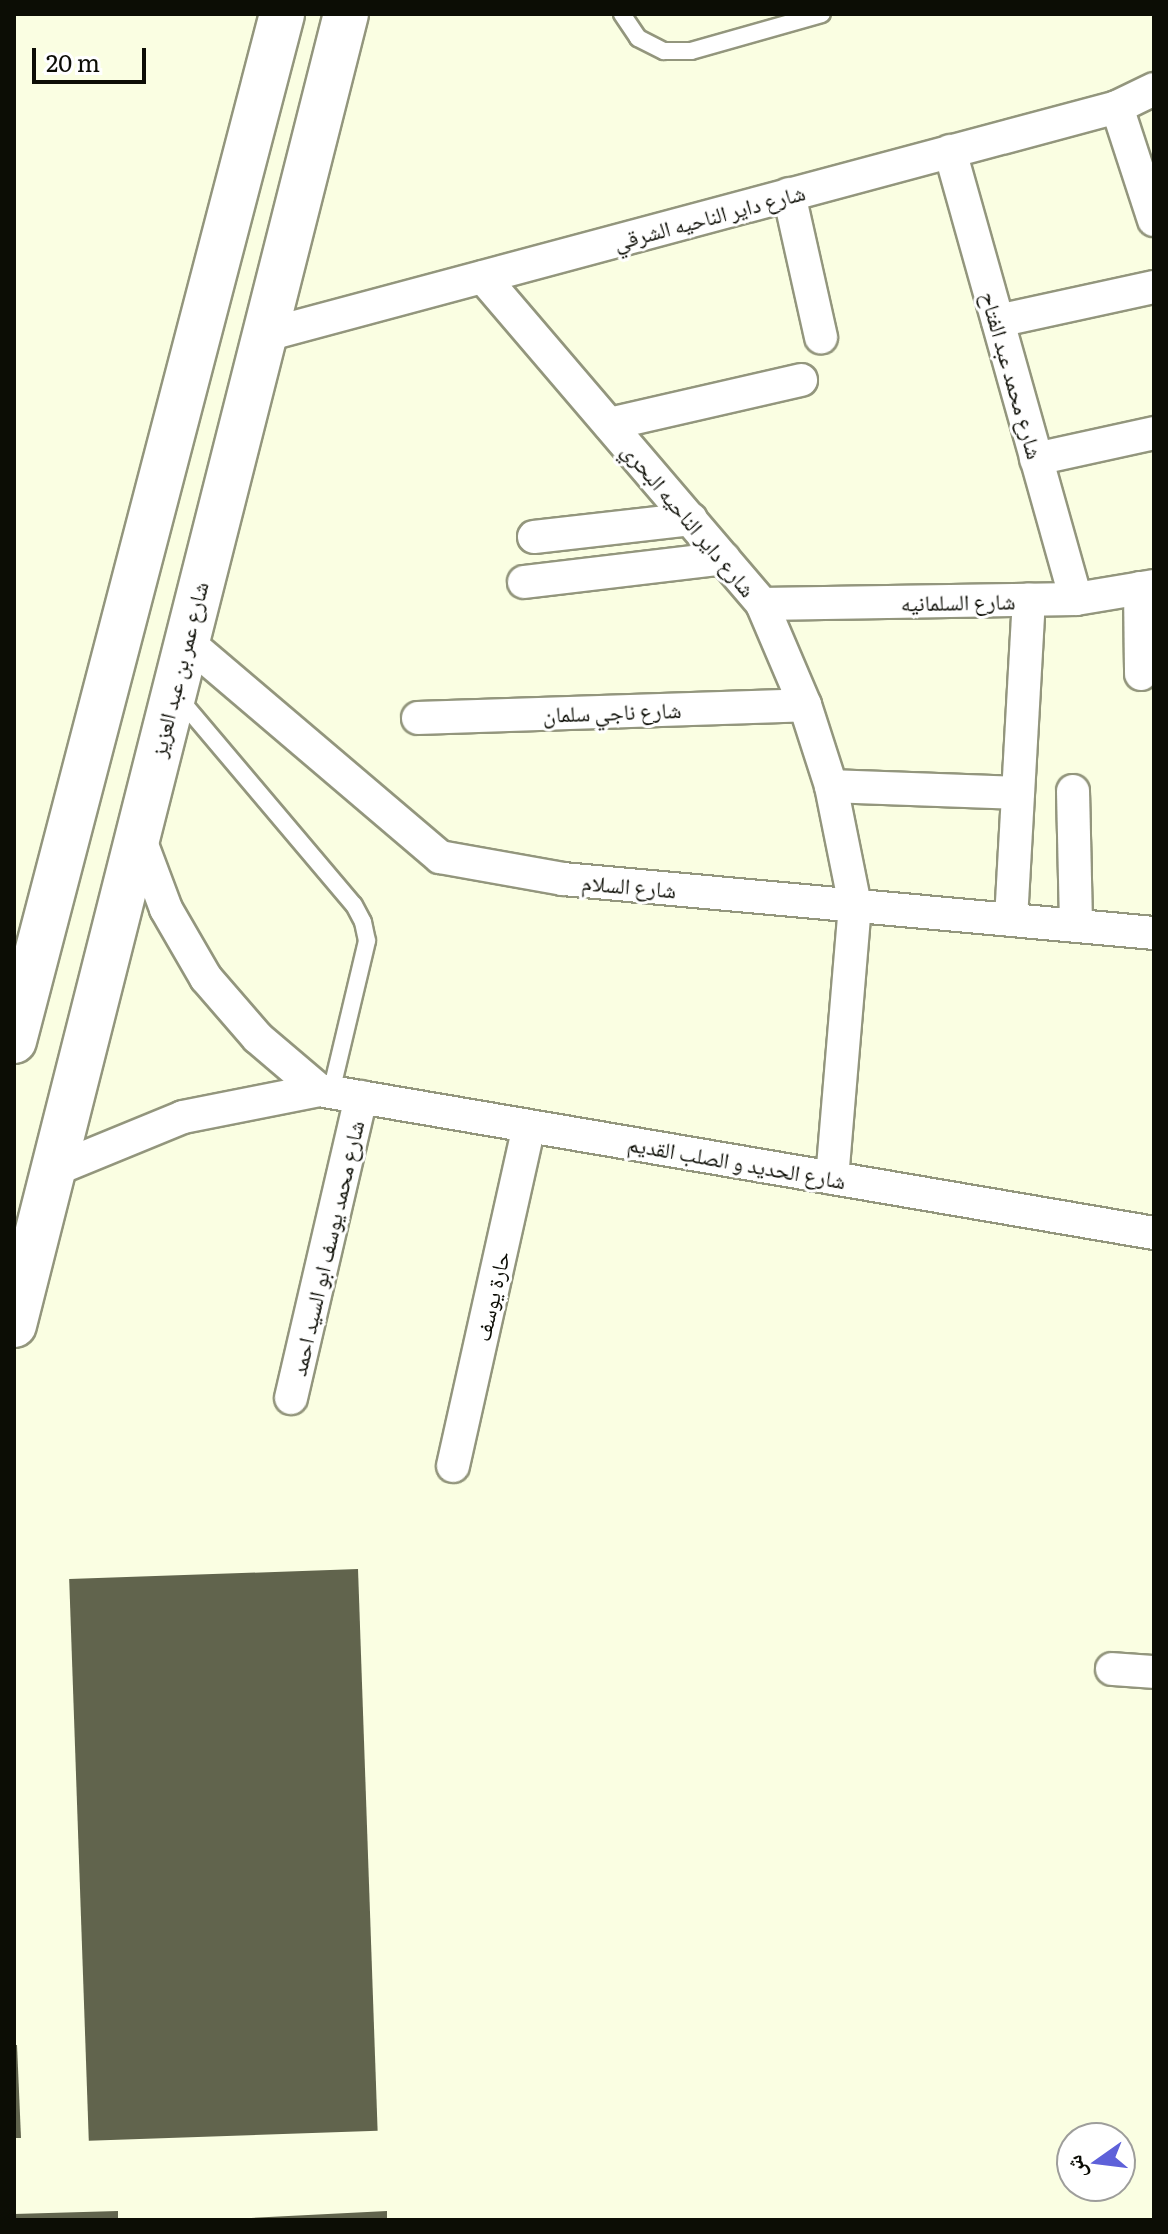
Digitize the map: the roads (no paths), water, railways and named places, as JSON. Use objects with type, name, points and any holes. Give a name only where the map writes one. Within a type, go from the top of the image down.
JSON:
[{"type":"main road","points":[[14,1041],[282,14]]},
{"type":"main road","name":"شارع عمر بن عبد العزيز","points":[[14,1325],[172,691],[346,14]]},
{"type":"street","name":"شارع داير الناحيه الشرقي","points":[[262,336],[1117,107],[1154,89]]},
{"type":"street","points":[[1117,107],[1154,220]]},
{"type":"street","name":"شارع محمد عبد الفتاح","points":[[950,151],[1076,599]]},
{"type":"street","points":[[789,194],[821,337]]},
{"type":"street","name":"شارع داير الناحيه البحري","points":[[483,277],[762,604],[805,705],[831,786],[855,905],[832,1178]]},
{"type":"street","points":[[998,321],[1154,287]]},
{"type":"street","points":[[609,424],[801,380]]},
{"type":"street","points":[[1036,459],[1154,433]]},
{"type":"street","points":[[534,537],[691,519]]},
{"type":"street","points":[[524,582],[724,558]]},
{"type":"street","points":[[1141,674],[1147,587]]},
{"type":"street","name":"شارع السلمانيه","points":[[762,604],[1076,599],[1147,587]]},
{"type":"street","points":[[1011,920],[1029,600]]},
{"type":"street","name":"شارع السلام","points":[[185,640],[440,857],[563,879],[1154,933]]},
{"type":"street","name":"شارع ناجي سلمان","points":[[418,718],[805,705]]},
{"type":"street","points":[[831,786],[1018,793]]},
{"type":"street","points":[[1073,791],[1076,926]]},
{"type":"street","points":[[138,834],[166,909],[206,978],[258,1038],[337,1093]]},
{"type":"street","name":"شارع الحديد و الصلب القديم","points":[[54,1170],[183,1117],[337,1093],[1154,1233]]},
{"type":"street","name":"شارع محمد يوسف ابو السيد احمد","points":[[291,1398],[337,1093]]},
{"type":"street","name":"حارة يوسف","points":[[453,1466],[529,1126]]},
{"type":"street","points":[[1112,1669],[1154,1672]]},
{"type":"lane","points":[[622,14],[638,38],[664,51],[691,51],[822,14]]},
{"type":"lane","points":[[172,691],[348,898],[363,922],[367,941],[337,1093]]}]
